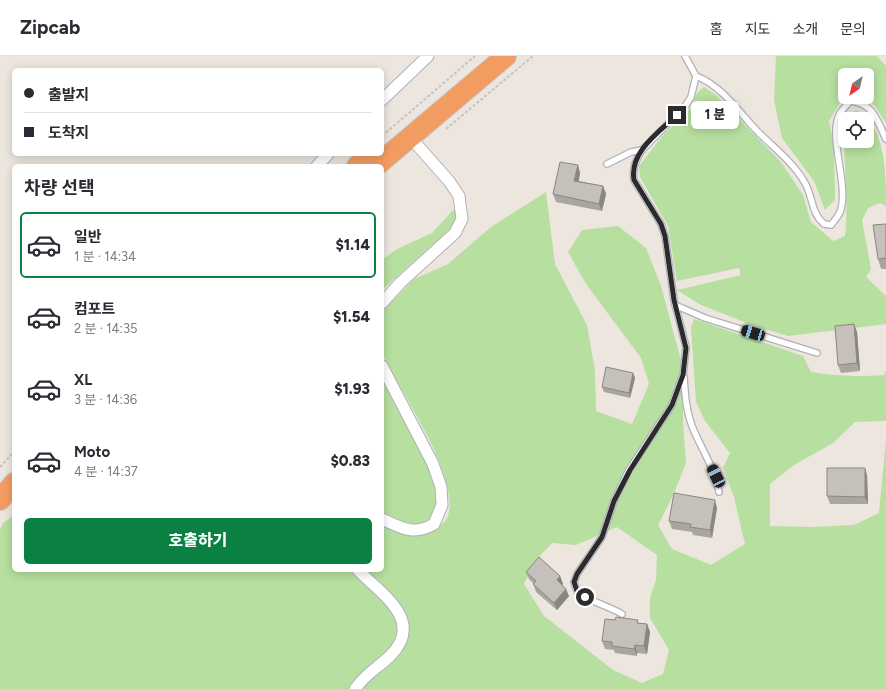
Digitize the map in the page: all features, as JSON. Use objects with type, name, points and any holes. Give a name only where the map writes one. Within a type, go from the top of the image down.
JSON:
[{"type":"highway","points":[[384,142],[488,56]]},
{"type":"highway","points":[[378,164],[506,56]]},
{"type":"highway","points":[[359,164],[369,156]]},
{"type":"highway","points":[[0,485],[12,471]]},
{"type":"highway","points":[[0,500],[12,485]]},
{"type":"street","points":[[384,98],[428,56]]},
{"type":"street","points":[[384,301],[400,283],[454,233],[462,219],[459,196],[449,181],[410,137]]},
{"type":"street","points":[[319,164],[326,156]]},
{"type":"street","points":[[384,370],[433,464],[441,487],[442,505],[434,524],[415,531],[402,528],[384,520]]},
{"type":"street","points":[[355,689],[366,674],[391,655],[399,644],[403,633],[402,617],[392,600],[360,572]]},
{"type":"lane","points":[[685,56],[696,76],[708,81],[718,89],[759,132],[784,155],[805,184],[815,213],[824,224],[831,225],[840,214],[842,207],[840,164],[836,136],[840,114],[850,101],[862,102],[872,111],[886,139]]},
{"type":"lane","points":[[696,76],[691,97],[686,105],[642,150],[636,159],[632,172],[634,180],[661,224],[665,236],[675,305],[686,348],[683,375],[687,412],[716,476],[719,492]]},
{"type":"lane","points":[[607,164],[631,152],[642,150]]},
{"type":"lane","points":[[675,305],[705,318],[817,353]]},
{"type":"lane","points":[[622,614],[610,606],[585,597],[577,591],[574,582],[577,574],[602,537],[614,501],[630,470],[672,405],[683,375]]},
{"type":"path","points":[[384,134],[475,56]]},
{"type":"path","points":[[0,467],[12,454]]},
{"type":"green space","points":[[776,56],[877,56],[886,66],[886,123],[873,104],[874,68],[838,68],[839,104],[829,121],[834,146],[835,200],[825,210],[814,181],[782,138],[774,100]]},
{"type":"green space","points":[[704,87],[715,94],[781,162],[803,195],[811,222],[833,241],[845,236],[846,194],[844,148],[874,148],[874,126],[882,149],[884,161],[886,206],[880,203],[868,208],[862,220],[871,269],[866,277],[886,296],[886,324],[788,336],[749,324],[699,304],[677,290],[741,275],[739,268],[677,281],[668,226],[640,177],[639,166],[664,134],[691,108],[697,93]]},
{"type":"green space","points":[[546,192],[555,264],[587,325],[595,371],[596,411],[632,424],[649,384],[641,358],[586,284],[568,252],[582,230],[618,226],[646,248],[661,286],[683,368],[683,423],[686,463],[672,498],[658,525],[672,549],[711,565],[745,544],[734,497],[723,468],[730,453],[705,421],[696,402],[691,328],[694,319],[803,356],[811,372],[866,376],[884,375],[886,370],[886,421],[855,422],[833,443],[794,465],[770,484],[770,526],[813,527],[854,525],[879,513],[886,440],[886,689],[363,689],[365,681],[389,665],[403,647],[408,625],[402,607],[365,572],[384,572],[384,526],[403,534],[418,536],[425,535],[432,532],[447,519],[449,499],[445,478],[437,457],[384,356],[384,309],[414,279],[448,264],[491,227]],"holes":[[[617,527],[657,555],[656,580],[650,598],[650,618],[669,650],[663,674],[642,683],[613,670],[544,616],[524,584],[536,560],[552,543],[576,545]]]},
{"type":"green space","points":[[453,210],[458,213],[452,227],[384,288],[384,259],[397,249],[432,233]]},
{"type":"green space","points":[[384,382],[430,470],[437,493],[436,509],[431,519],[425,524],[409,526],[384,515]]},
{"type":"green space","points":[[12,516],[12,572],[354,572],[382,598],[390,608],[396,619],[397,631],[394,643],[384,656],[352,683],[349,689],[0,689],[0,529],[3,523]]},
{"type":"building","points":[[560,162],[578,165],[574,181],[603,186],[599,204],[553,194]]},
{"type":"building","points":[[886,224],[886,258],[878,259],[873,225]]},
{"type":"building","points":[[854,324],[857,363],[838,365],[835,326]]},
{"type":"building","points":[[606,367],[633,373],[629,393],[602,387]]},
{"type":"building","points":[[827,468],[865,468],[865,497],[827,496]]},
{"type":"building","points":[[674,493],[715,500],[710,530],[690,527],[691,524],[669,521]]},
{"type":"building","points":[[539,557],[560,576],[557,580],[566,589],[554,603],[533,584],[536,581],[526,572]]},
{"type":"building","points":[[616,617],[638,620],[637,623],[647,624],[644,646],[635,645],[634,649],[612,646],[612,642],[602,641],[605,619],[615,620]]},
{"type":"route","points":[[585,597],[577,591],[574,582],[577,574],[602,537],[614,501],[630,470],[672,405],[683,375],[686,348],[674,300],[665,236],[661,224],[644,198],[634,180],[632,172],[636,159],[642,150],[677,115]]}]
